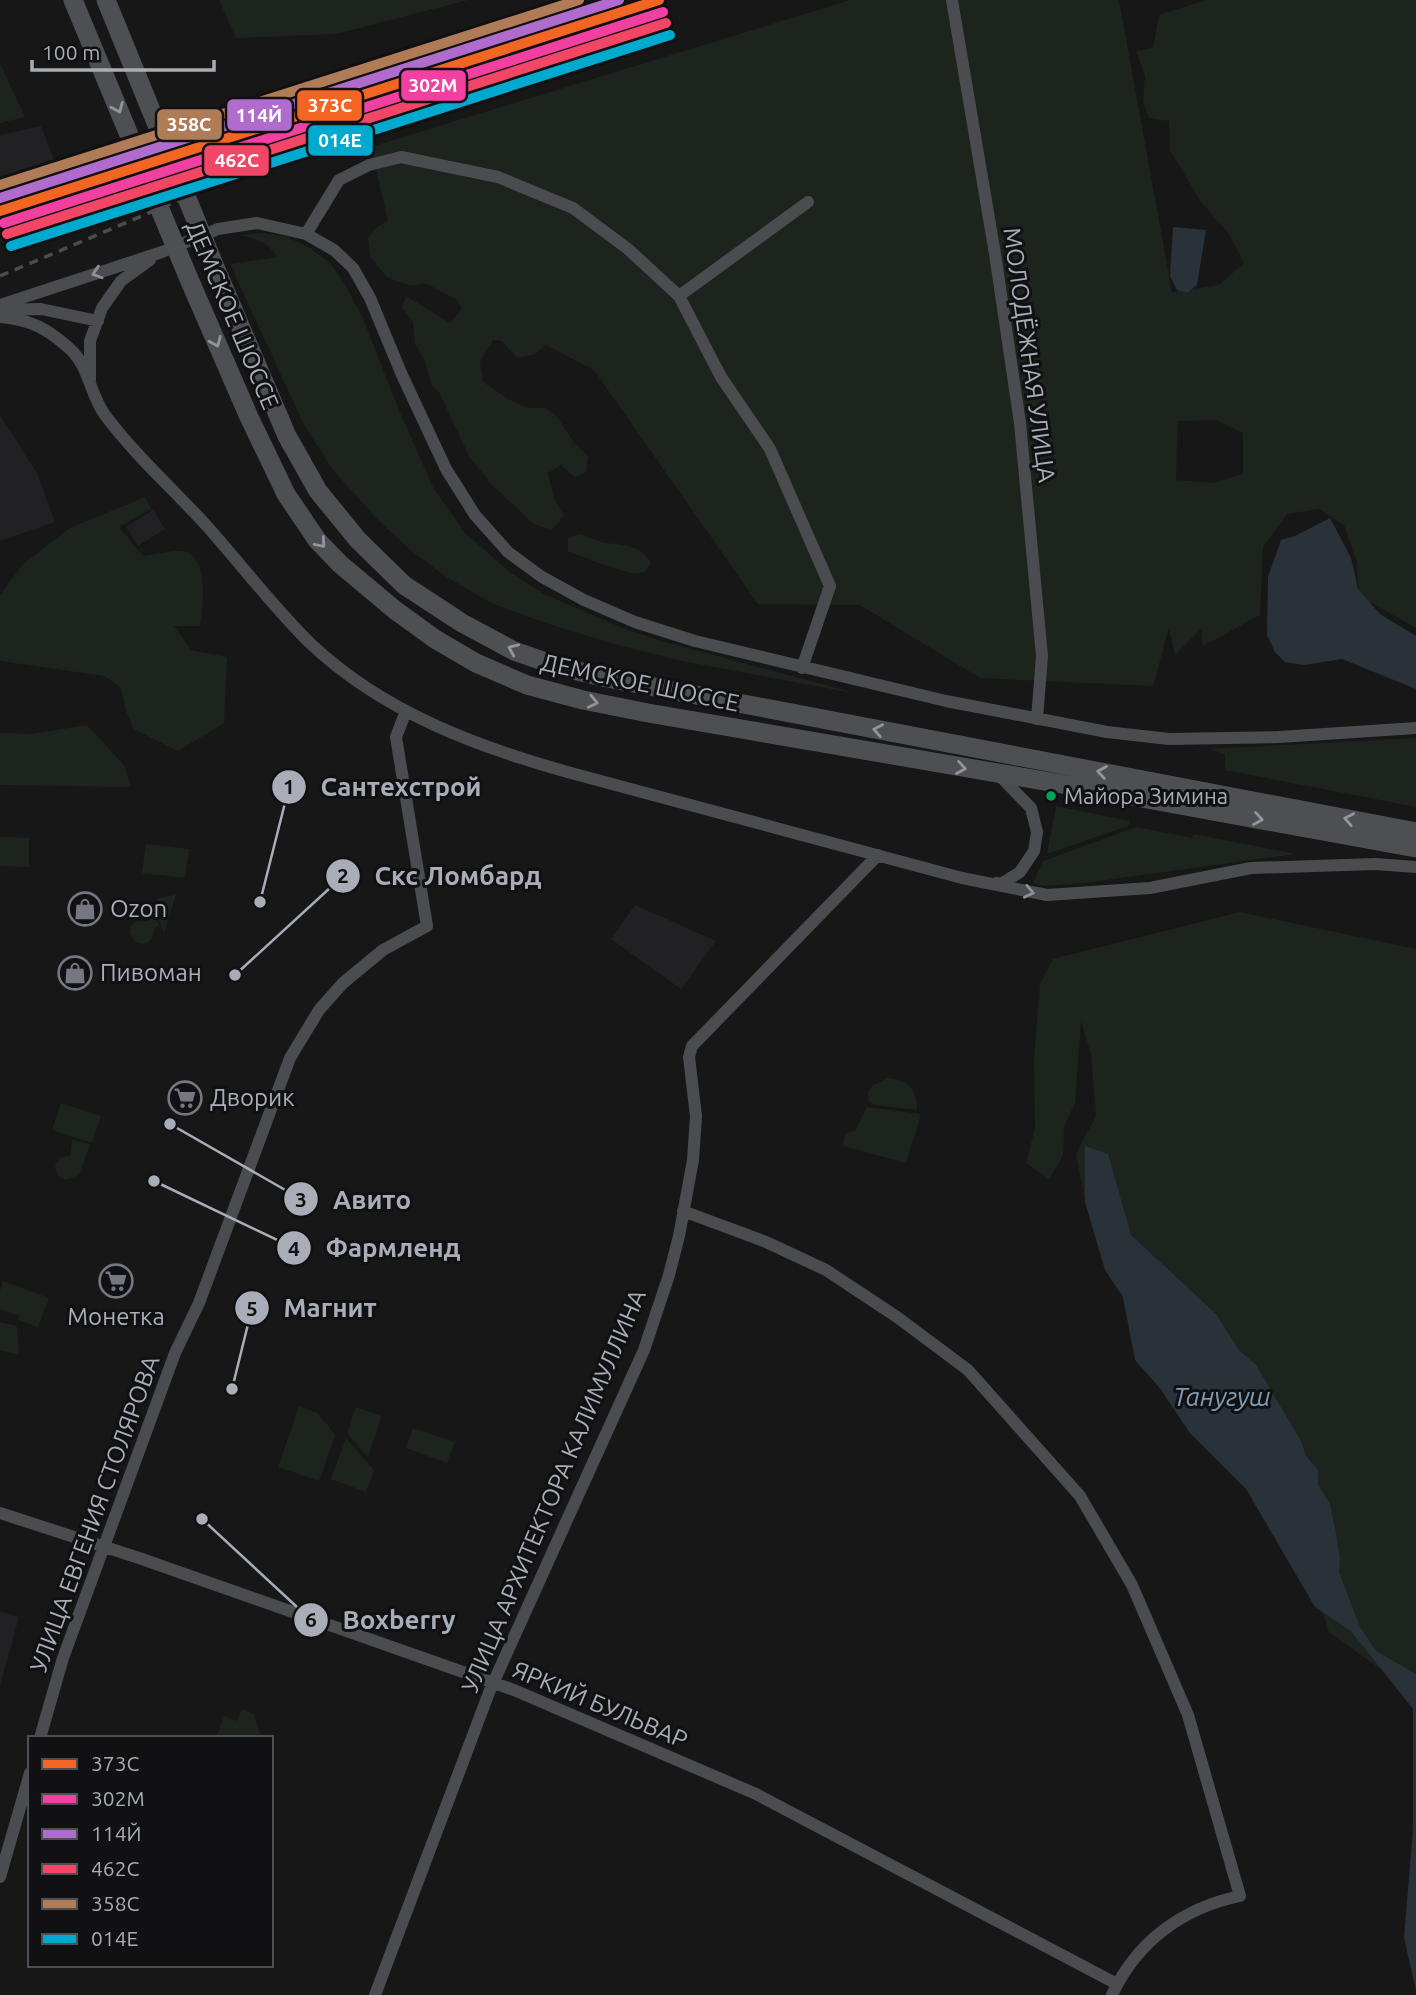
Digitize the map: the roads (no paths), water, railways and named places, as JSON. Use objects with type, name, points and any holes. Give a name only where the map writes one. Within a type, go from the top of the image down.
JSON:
[{"type":"main road","name":"ДЕМСКОЕ ШОССЕ","points":[[73,0],[189,279],[281,483],[317,540],[340,564],[435,639],[476,663],[527,685],[583,700],[661,716],[1416,848]]},
{"type":"main road","name":"ДЕМСКОЕ ШОССЕ","points":[[106,0],[287,436],[318,491],[358,540],[404,585],[463,623],[514,651],[560,667],[607,678],[1376,825],[1416,830]]},
{"type":"street","name":"МОЛОДЁЖНАЯ УЛИЦА","points":[[952,0],[995,254],[1020,423],[1042,656],[1037,719]]},
{"type":"street","points":[[306,233],[339,180],[369,165],[401,157],[498,177],[573,208],[628,249],[679,296],[721,377],[770,449],[830,586],[802,668]]},
{"type":"street","points":[[679,296],[808,202]]},
{"type":"street","points":[[0,308],[162,252],[218,229],[257,223],[306,233],[334,250],[353,268],[370,298],[446,469],[475,516],[508,552],[542,577],[584,600],[635,622],[695,641],[946,701],[1107,732],[1169,739],[1279,737],[1416,729]]},
{"type":"street","points":[[90,381],[90,341],[102,308],[121,281],[162,252]]},
{"type":"street","points":[[0,308],[41,309],[98,321]]},
{"type":"street","points":[[0,317],[22,319],[48,330],[73,351],[103,412],[128,443],[205,524],[312,644],[354,678],[406,711],[444,730],[517,758],[962,878],[1047,895],[1150,888],[1251,868],[1375,864],[1416,867]]},
{"type":"street","name":"УЛИЦА ЕВГЕНИЯ СТОЛЯРОВА","points":[[41,1736],[61,1662],[178,1347],[200,1303],[290,1058],[319,1010],[349,978],[383,950],[428,926],[396,737],[406,711]]},
{"type":"street","points":[[962,878],[1001,884],[1020,872],[1034,851],[1037,832],[1031,807],[999,774]]},
{"type":"street","name":"УЛИЦА АРХИТЕКТОРА КАЛИМУЛЛИНА","points":[[375,1995],[493,1683],[644,1350],[679,1236],[696,1139],[695,1093],[689,1056],[692,1046],[878,855]]},
{"type":"street","points":[[683,1211],[766,1242],[826,1270],[897,1317],[968,1370],[1080,1496],[1132,1585],[1188,1715],[1240,1895],[1218,1900],[1179,1918],[1143,1947],[1115,1989]]},
{"type":"street","name":"ЯРКИЙ БУЛЬВАР","points":[[0,1513],[104,1546],[514,1690],[756,1794],[1115,1989]]},
{"type":"street","points":[[0,1877],[28,1780]]},
{"type":"water","points":[[1173,227],[1206,230],[1197,285],[1187,293],[1177,290],[1170,276]]},
{"type":"water","points":[[1330,518],[1351,558],[1358,589],[1380,614],[1416,636],[1416,689],[1342,659],[1304,665],[1285,662],[1275,652],[1267,635],[1268,577],[1281,540]]},
{"type":"water","name":"Танугуш","points":[[1085,1146],[1108,1154],[1131,1235],[1216,1314],[1239,1350],[1256,1365],[1301,1441],[1306,1456],[1318,1470],[1318,1485],[1330,1504],[1336,1533],[1339,1572],[1360,1627],[1376,1651],[1416,1674],[1416,1990],[1404,1938],[1413,1829],[1413,1709],[1351,1631],[1315,1607],[1246,1489],[1190,1433],[1159,1387],[1135,1360],[1123,1297],[1105,1270],[1085,1202]]},
{"type":"railway","points":[[0,276],[629,10]]},
{"type":"place","name":"Майора Зимина","points":[[1051,796]]},
{"type":"place","name":"Сантехстрой","points":[[260,902]]},
{"type":"place","name":"Ozon","points":[[85,909]]},
{"type":"place","name":"Пивоман","points":[[75,973]]},
{"type":"place","name":"Скс Ломбард","points":[[235,975]]},
{"type":"place","name":"Дворик","points":[[185,1098]]},
{"type":"place","name":"Авито","points":[[170,1124]]},
{"type":"place","name":"Фармленд","points":[[154,1181]]},
{"type":"place","name":"Монетка","points":[[116,1281]]},
{"type":"place","name":"Магнит","points":[[232,1389]]},
{"type":"place","name":"Boxberry","points":[[202,1519]]}]
